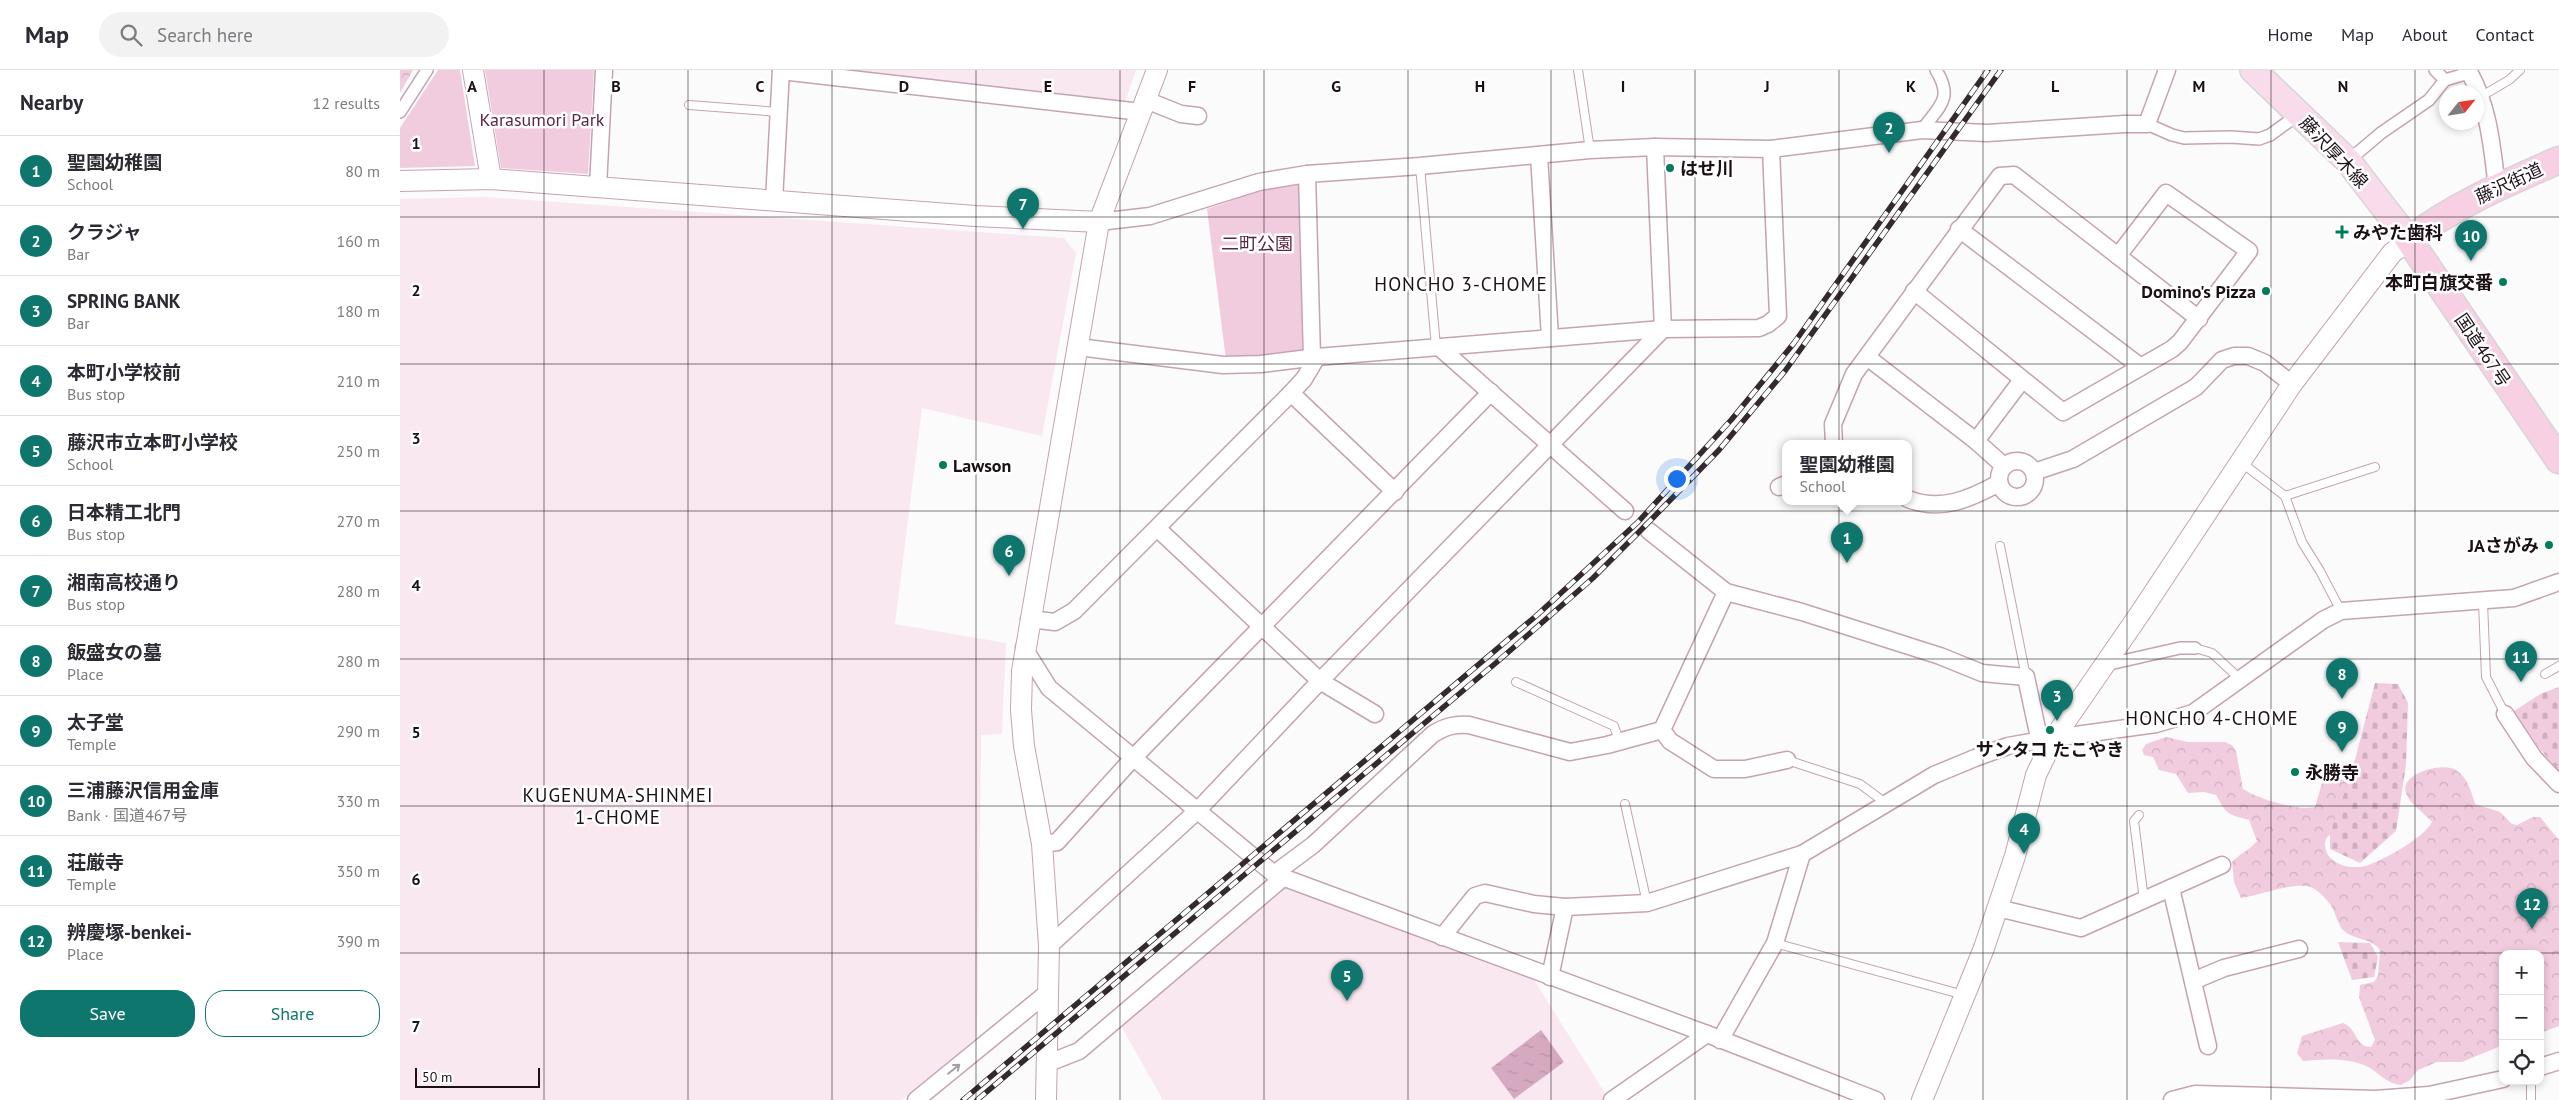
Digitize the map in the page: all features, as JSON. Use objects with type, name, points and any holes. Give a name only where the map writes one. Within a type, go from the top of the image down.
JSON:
[{"type":"highway","name":"藤沢街道","points":[[2409,240],[2434,220],[2497,188],[2559,160]]},
{"type":"highway","name":"国道467号","points":[[2409,240],[2559,460]]},
{"type":"main road","name":"藤沢厚木線","points":[[2253,70],[2348,161],[2409,240]]},
{"type":"street","points":[[400,112],[427,70]]},
{"type":"street","points":[[473,70],[491,179]]},
{"type":"street","points":[[598,187],[604,70]]},
{"type":"street","points":[[1046,1100],[1048,946],[1042,844],[1030,781],[1022,719],[1024,648],[1099,222],[1157,70]]},
{"type":"street","points":[[1922,130],[1945,93],[1944,84],[1936,70]]},
{"type":"street","points":[[2147,124],[2166,70]]},
{"type":"street","points":[[2435,70],[2445,80]]},
{"type":"street","points":[[774,201],[781,71],[1143,106],[1198,116]]},
{"type":"street","points":[[2348,161],[2381,133],[2429,100],[2445,80],[2469,72],[2475,85]]},
{"type":"street","points":[[2484,110],[2490,130],[2497,188]]},
{"type":"street","points":[[400,181],[491,179],[774,201],[1099,222],[1150,216],[1259,182],[1307,174],[1420,166],[1590,150],[1654,147],[1771,149],[1922,130],[1987,133],[2147,124],[2172,136],[2184,138],[2231,137],[2259,139],[2270,135],[2299,114]]},
{"type":"street","points":[[1048,946],[1198,810],[1320,681],[1664,329],[1654,147]]},
{"type":"street","points":[[1078,347],[1223,365],[1261,364],[1314,357],[1664,329],[1759,328],[1778,316],[1771,149]]},
{"type":"street","points":[[1539,155],[1550,338]]},
{"type":"street","points":[[1029,619],[1055,622],[1066,617],[1158,529],[1304,380],[1314,357],[1307,174]]},
{"type":"street","points":[[1834,440],[1833,424],[1854,374],[1959,229],[2000,176],[2014,175],[2199,319]]},
{"type":"street","points":[[1914,291],[2063,412],[2172,349],[2199,319],[2249,251],[2166,193],[2118,256]]},
{"type":"street","points":[[1959,229],[2141,367]]},
{"type":"street","points":[[1922,1100],[1966,996],[1998,908],[2015,856],[2036,775],[2046,745],[2105,665],[2292,384],[2392,253],[2409,240]]},
{"type":"street","points":[[1438,347],[1625,511]]},
{"type":"street","points":[[2034,472],[2073,459],[2196,387],[2222,360],[2234,356],[2248,356],[2265,363],[2292,384]]},
{"type":"street","points":[[1866,357],[1976,441],[2004,466]]},
{"type":"street","points":[[1976,441],[2022,380]]},
{"type":"street","points":[[1042,844],[1057,842],[1134,757],[1491,392]]},
{"type":"street","points":[[1291,393],[1395,492]]},
{"type":"street","points":[[2020,461],[2026,463],[2034,472],[2034,484],[2027,493],[2017,497],[2006,493],[1999,477],[2004,466],[2020,461]]},
{"type":"street","points":[[1912,499],[1935,505],[1954,503],[2000,483]]},
{"type":"street","points":[[1158,529],[1320,681],[1375,714]]},
{"type":"street","points":[[1648,531],[1726,592],[1802,612],[1940,656],[1982,673],[2026,677],[2046,745]]},
{"type":"street","points":[[1442,937],[1475,896],[1485,893],[1534,904],[1565,906],[1647,902],[1802,854],[1934,775],[2008,746],[2046,745],[2174,720],[2193,713],[2210,703],[2240,679],[2323,620],[2341,611],[2424,604],[2483,602],[2514,598],[2559,582]]},
{"type":"street","points":[[1662,730],[1726,592]]},
{"type":"street","points":[[1024,648],[1049,688],[1279,875],[1714,1037],[1876,1100]]},
{"type":"street","points":[[2105,665],[2180,648],[2195,648]]},
{"type":"street","points":[[2505,714],[2534,758],[2559,784]]},
{"type":"street","points":[[1046,1064],[1079,1051],[1313,845],[1433,734],[1445,726],[1457,724],[1470,725],[1570,752],[1662,730]]},
{"type":"street","points":[[1662,730],[1670,741],[1714,769],[1745,769],[1787,760]]},
{"type":"street","points":[[1612,1100],[1714,1037],[1775,943],[1802,854]]},
{"type":"street","points":[[1998,908],[2081,928],[2222,866]]},
{"type":"street","points":[[2171,888],[2208,1046]]},
{"type":"street","points":[[1550,977],[1565,906]]},
{"type":"street","points":[[2194,981],[2224,968],[2299,949]]},
{"type":"street","points":[[916,1100],[1047,992]]},
{"type":"street","points":[[2544,1066],[2559,1061]]},
{"type":"street","points":[[2172,1100],[2195,1094],[2253,1098],[2375,1099],[2429,1095],[2499,1080]]},
{"type":"lane","points":[[1578,70],[1590,150]]},
{"type":"lane","points":[[2484,95],[2509,80],[2520,70]]},
{"type":"lane","points":[[689,105],[779,112]]},
{"type":"lane","points":[[1420,166],[1438,347]]},
{"type":"lane","points":[[2241,463],[2285,496],[2302,542],[2341,611]]},
{"type":"lane","points":[[2285,496],[2375,467]]},
{"type":"lane","points":[[2000,546],[2026,677]]},
{"type":"lane","points":[[2483,602],[2486,677],[2505,714]]},
{"type":"lane","points":[[2195,648],[2212,653],[2240,679]]},
{"type":"lane","points":[[2545,674],[2559,666]]},
{"type":"lane","points":[[1516,682],[1614,726],[1619,741]]},
{"type":"lane","points":[[1787,760],[1860,784],[1887,804]]},
{"type":"lane","points":[[1625,804],[1647,902]]},
{"type":"lane","points":[[2139,815],[2134,821],[2144,900]]},
{"type":"lane","points":[[1775,943],[1966,996]]},
{"type":"lane","points":[[2531,1085],[2531,1100]]},
{"type":"shaded area","points":[[791,70],[1136,70],[1125,102],[1118,106]]},
{"type":"shaded area","points":[[486,197],[1064,238],[1076,253],[1042,436],[922,408],[895,624],[1006,643],[1002,734],[981,735],[977,1037],[902,1100],[400,1100],[400,199]]},
{"type":"shaded area","points":[[1281,887],[1533,978],[1608,1098],[1604,1100],[1163,1100],[1120,1024]]},
{"type":"green space","points":[[400,70],[413,70],[400,93]]},
{"type":"green space","name":"Karasumori Park","points":[[438,70],[460,70],[475,166],[400,168],[400,128]]},
{"type":"green space","name":"Karasumori Park","points":[[485,70],[594,70],[588,174],[501,168]]},
{"type":"green space","name":"二町公園","points":[[1301,184],[1306,352],[1226,360],[1207,209],[1263,190]]},
{"type":"green space","points":[[2375,683],[2398,684],[2408,703],[2406,765],[2396,831],[2360,863],[2330,849],[2330,833],[2351,775]]},
{"type":"green space","points":[[2559,687],[2559,771],[2539,748],[2514,711],[2542,693]]},
{"type":"green space","points":[[2166,737],[2188,742],[2225,742],[2232,745],[2236,751],[2243,789],[2258,797],[2289,806],[2315,807],[2322,783],[2328,778],[2343,780],[2352,792],[2347,811],[2340,825],[2327,838],[2325,846],[2330,857],[2346,866],[2365,866],[2381,860],[2402,848],[2428,828],[2432,822],[2410,801],[2406,793],[2406,786],[2409,780],[2416,775],[2433,768],[2442,767],[2456,770],[2466,781],[2475,804],[2500,812],[2512,824],[2517,825],[2533,817],[2540,817],[2559,840],[2559,1026],[2544,1032],[2544,950],[2499,950],[2499,1047],[2462,1062],[2437,1062],[2418,1070],[2410,1080],[2401,1085],[2388,1081],[2370,1068],[2355,1062],[2328,1059],[2303,1061],[2297,1053],[2302,1036],[2343,1023],[2348,1025],[2362,1044],[2371,1047],[2375,1040],[2359,997],[2360,985],[2374,982],[2378,976],[2380,950],[2372,943],[2344,931],[2330,904],[2313,888],[2306,886],[2287,887],[2241,898],[2234,882],[2232,862],[2257,841],[2249,820],[2228,813],[2216,795],[2204,792],[2188,793],[2176,774],[2159,770],[2153,757],[2144,755],[2142,750],[2146,744]]},
{"type":"green space","points":[[2338,942],[2370,943],[2378,957],[2374,977],[2352,980]]},
{"type":"water","points":[[1541,1030],[1564,1062],[1514,1099],[1491,1068]]},
{"type":"railway","points":[[963,1100],[1536,616],[1638,522],[1732,419],[1794,343],[1988,70]]},
{"type":"railway","points":[[977,1100],[1497,662],[1593,578],[1644,527],[1719,450],[1785,371],[2001,70]]},
{"type":"place","name":"クラジャ","points":[[1889,153]]},
{"type":"place","name":"はせ川","points":[[1670,168]]},
{"type":"place","name":"湘南高校通り","points":[[1023,229]]},
{"type":"place","name":"みやた歯科","points":[[2342,232]]},
{"type":"place","name":"三浦藤沢信用金庫","points":[[2471,261]]},
{"type":"place","name":"本町白旗交番","points":[[2503,282]]},
{"type":"place","name":"Domino's Pizza","points":[[2266,291]]},
{"type":"place","name":"Lawson","points":[[943,465]]},
{"type":"place","name":"JAさがみ","points":[[2549,545]]},
{"type":"place","name":"聖園幼稚園","points":[[1847,563]]},
{"type":"place","name":"日本精工北門","points":[[1009,576]]},
{"type":"place","name":"荘厳寺","points":[[2521,682]]},
{"type":"place","name":"飯盛女の墓","points":[[2342,699]]},
{"type":"place","name":"SPRING BANK","points":[[2057,721]]},
{"type":"place","name":"サンタコ たこやき","points":[[2050,730]]},
{"type":"place","name":"太子堂","points":[[2342,752]]},
{"type":"place","name":"永勝寺","points":[[2295,772]]},
{"type":"place","name":"本町小学校前","points":[[2024,854]]},
{"type":"place","name":"辨慶塚-benkei-","points":[[2532,929]]},
{"type":"place","name":"藤沢市立本町小学校","points":[[1347,1001]]},
{"type":"district","name":"HONCHO 3-CHOME","points":[[1461,284]]},
{"type":"district","name":"HONCHO 4-CHOME","points":[[2212,718]]},
{"type":"district","name":"KUGENUMA-SHINMEI 1-CHOME","points":[[618,806]]}]
